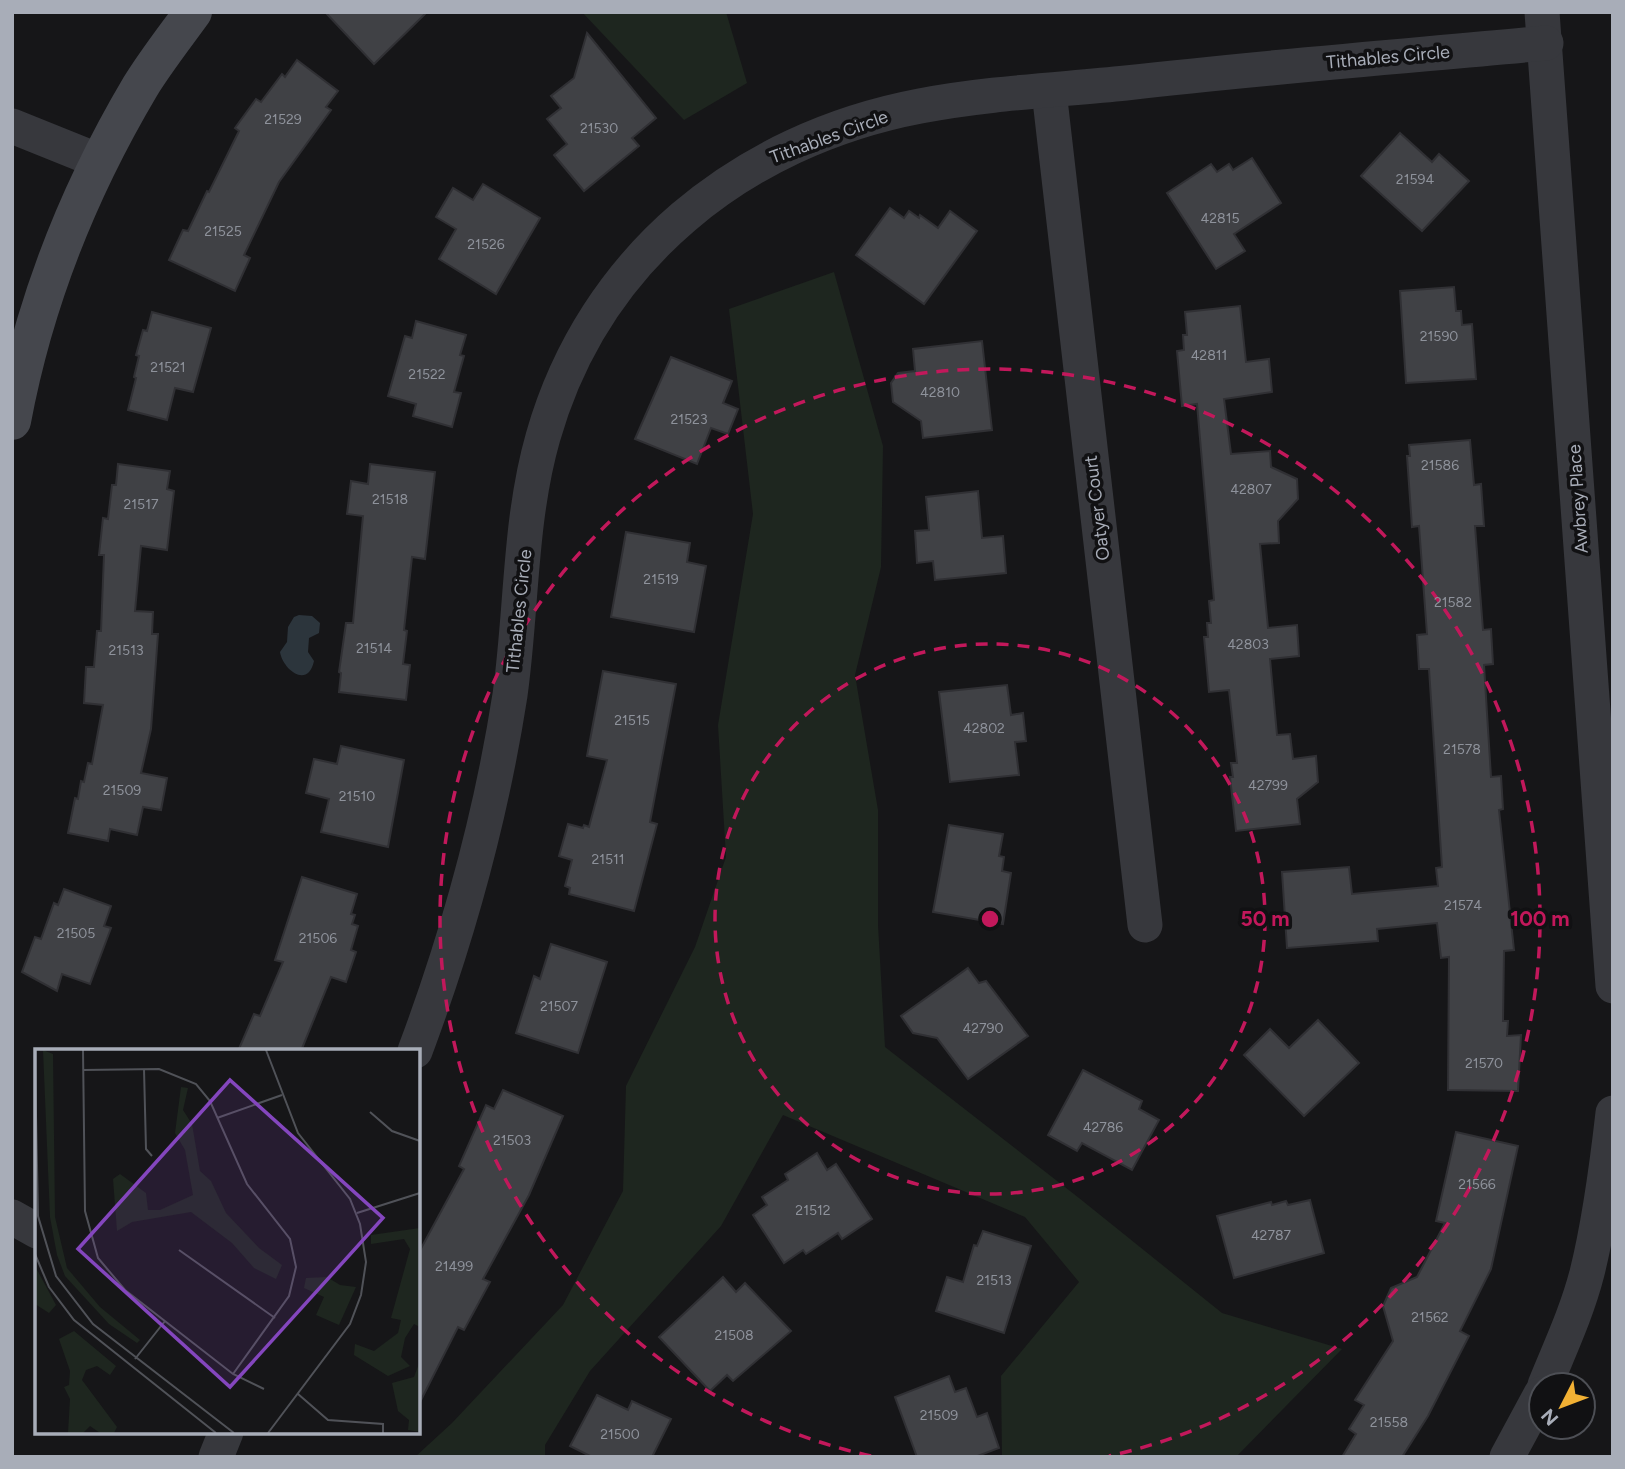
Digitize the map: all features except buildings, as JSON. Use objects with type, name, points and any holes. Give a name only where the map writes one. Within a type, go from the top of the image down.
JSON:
[{"type":"street","points":[[12,421],[19,382],[56,259],[99,161],[141,85],[192,12]]},
{"type":"street","name":"Tithables Circle","points":[[416,1049],[436,994],[486,819],[509,700],[530,500],[542,439],[559,389],[583,340],[611,296],[675,224],[709,195],[747,169],[786,148],[861,121],[916,106],[983,95],[1049,91],[1202,74],[1544,28]]},
{"type":"street","name":"Awbrey Place","points":[[1544,28],[1601,660],[1613,986]]},
{"type":"street","name":"Oatyer Court","points":[[1049,91],[1145,925]]},
{"type":"street","points":[[12,126],[99,161]]},
{"type":"street","points":[[1551,1371],[1587,1274],[1606,1174],[1613,1112]]},
{"type":"street","points":[[12,1217],[35,1230]]},
{"type":"street","points":[[1507,1457],[1527,1420]]},
{"type":"street","points":[[216,1457],[225,1434]]},
{"type":"shaded area","points":[[582,12],[726,12],[747,83],[684,120]]},
{"type":"shaded area","points":[[834,272],[883,446],[881,567],[855,675],[878,810],[878,925],[885,1047],[1222,1313],[1342,1349],[1236,1457],[1002,1457],[1001,1376],[1079,1282],[1025,1217],[783,1115],[721,1226],[590,1371],[545,1445],[545,1457],[415,1457],[452,1423],[563,1305],[623,1191],[626,1086],[695,947],[726,857],[718,725],[753,514],[729,309]]},
{"type":"shaded area","points":[[312,616],[320,623],[319,633],[309,638],[308,652],[314,661],[307,674],[301,675],[290,670],[280,652],[287,642],[288,627],[294,617]]}]
